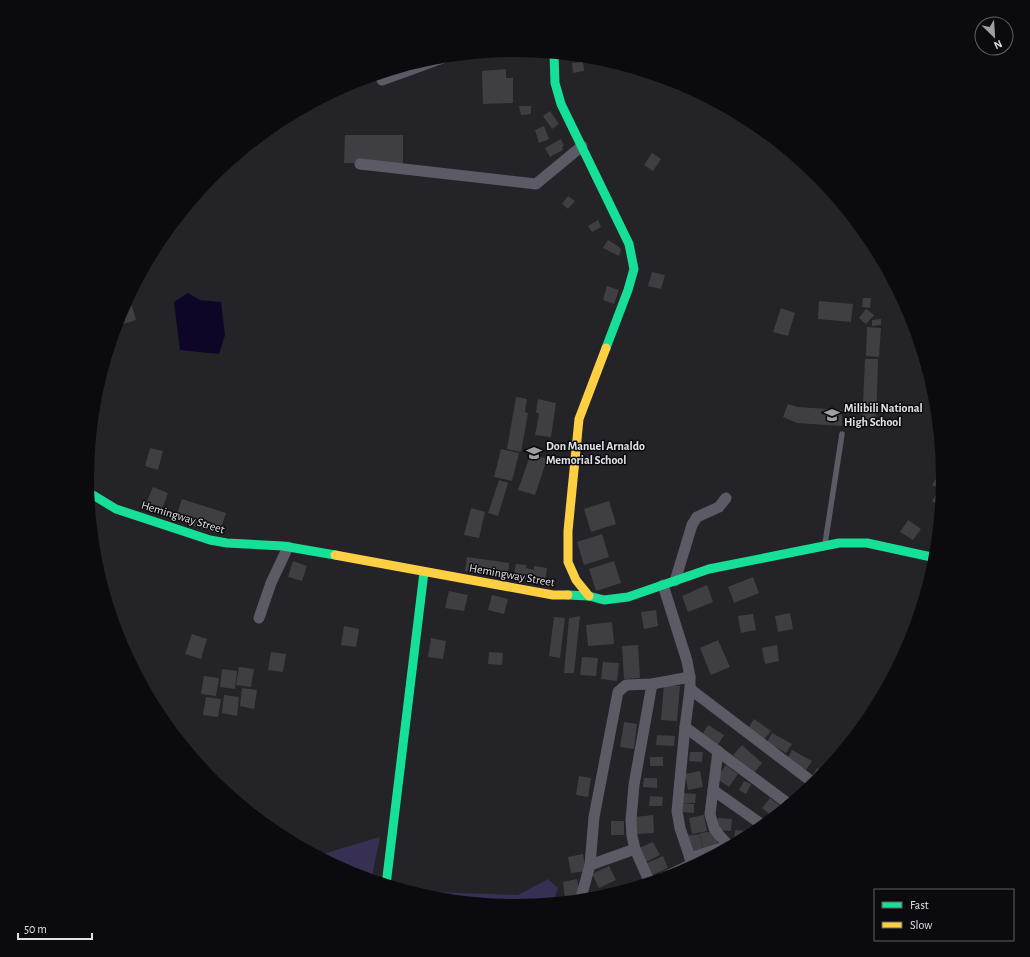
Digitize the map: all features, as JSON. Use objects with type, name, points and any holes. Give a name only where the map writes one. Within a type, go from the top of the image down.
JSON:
[{"type":"main road","points":[[554,59],[555,83],[561,104],[629,244],[634,269],[628,290],[579,419],[568,531],[568,562],[576,580],[589,596]]},
{"type":"main road","name":"Hemingway Street","points":[[94,495],[105,504],[116,509],[210,540],[227,543],[288,547],[553,596],[589,596],[604,600],[628,596],[709,569],[839,543],[866,543],[929,553]]},
{"type":"main road","points":[[387,880],[424,572]]},
{"type":"street","points":[[382,80],[402,72]]},
{"type":"street","points":[[360,164],[536,184],[582,146]]},
{"type":"street","points":[[675,581],[692,524],[697,517],[719,507],[726,498]]},
{"type":"street","points":[[259,618],[271,583],[288,547]]},
{"type":"street","points":[[663,585],[687,661],[690,678],[678,811],[680,828],[691,861]]},
{"type":"street","points":[[582,894],[590,865],[594,817],[618,692],[626,685],[652,684],[690,678]]},
{"type":"street","points":[[648,879],[635,849],[631,820],[634,785],[652,684]]},
{"type":"street","points":[[690,689],[810,780]]},
{"type":"street","points":[[685,727],[785,802]]},
{"type":"street","points":[[718,751],[710,814],[714,828],[726,844]]},
{"type":"street","points":[[713,790],[759,822]]},
{"type":"street","points":[[590,865],[635,849]]},
{"type":"lane","points":[[825,546],[842,434]]},
{"type":"shaded area","points":[[188,293],[200,300],[221,302],[225,335],[219,354],[180,350],[174,302]]},
{"type":"shaded area","points":[[380,837],[372,875],[323,854]]},
{"type":"shaded area","points":[[548,879],[558,888],[555,898],[515,900],[487,899],[433,892],[518,895]]},
{"type":"building","points":[[572,63],[583,63],[584,71],[573,73]]},
{"type":"building","points":[[506,69],[506,78],[513,78],[513,103],[483,104],[482,71]]},
{"type":"building","points":[[519,106],[531,106],[531,114],[521,115]]},
{"type":"building","points":[[550,111],[559,124],[552,129],[543,116]]},
{"type":"building","points":[[544,126],[549,139],[539,143],[535,130]]},
{"type":"building","points":[[345,135],[403,135],[403,163],[344,163]]},
{"type":"building","points":[[561,139],[564,146],[562,147],[563,150],[550,157],[545,148]]},
{"type":"building","points":[[652,153],[661,159],[653,171],[644,165]]},
{"type":"building","points":[[568,196],[575,201],[568,209],[562,204]]},
{"type":"building","points":[[598,220],[601,227],[592,232],[588,226]]},
{"type":"building","points":[[608,240],[618,246],[621,250],[619,256],[603,248]]},
{"type":"building","points":[[652,272],[665,275],[661,289],[648,286]]},
{"type":"building","points":[[607,286],[619,290],[614,304],[603,300]]},
{"type":"building","points":[[863,298],[871,298],[870,308],[862,307]]},
{"type":"building","points":[[819,301],[853,304],[851,322],[818,319]]},
{"type":"building","points":[[132,306],[136,320],[123,324],[126,317]]},
{"type":"building","points":[[781,308],[795,313],[788,336],[773,332]]},
{"type":"building","points":[[866,309],[874,315],[866,324],[859,318]]},
{"type":"building","points":[[881,319],[881,325],[872,326],[872,320]]},
{"type":"building","points":[[867,327],[881,328],[879,357],[866,356]]},
{"type":"building","points":[[865,359],[878,359],[876,427],[862,426]]},
{"type":"building","points":[[516,397],[527,399],[525,412],[528,413],[521,452],[507,449]]},
{"type":"building","points":[[538,399],[556,403],[551,437],[535,435],[539,414],[536,412]]},
{"type":"building","points":[[788,404],[797,407],[842,410],[842,426],[797,423],[783,417]]},
{"type":"building","points":[[150,448],[163,451],[158,470],[145,466]]},
{"type":"building","points":[[501,449],[519,453],[512,481],[494,477]]},
{"type":"building","points":[[531,453],[547,459],[535,495],[518,490]]},
{"type":"building","points":[[936,479],[936,487],[932,485]]},
{"type":"building","points":[[499,480],[508,483],[498,516],[488,513]]},
{"type":"building","points":[[153,487],[168,493],[161,512],[145,506]]},
{"type":"building","points":[[936,495],[936,504],[932,501]]},
{"type":"building","points":[[182,499],[226,513],[219,534],[175,520]]},
{"type":"building","points":[[609,501],[616,524],[591,532],[584,509]]},
{"type":"building","points":[[471,508],[485,512],[479,538],[464,535]]},
{"type":"building","points":[[908,520],[921,529],[913,540],[900,532]]},
{"type":"building","points":[[602,534],[609,557],[584,565],[577,542]]},
{"type":"building","points":[[467,557],[509,563],[508,577],[465,571]]},
{"type":"building","points":[[293,561],[307,566],[302,581],[288,577]]},
{"type":"building","points":[[614,561],[621,583],[596,591],[589,569]]},
{"type":"building","points":[[516,564],[526,565],[526,568],[534,570],[534,566],[547,568],[545,582],[513,578]]},
{"type":"building","points":[[753,577],[759,593],[734,603],[728,587]]},
{"type":"building","points":[[707,585],[713,602],[688,612],[682,596]]},
{"type":"building","points":[[449,591],[468,595],[464,611],[445,608]]},
{"type":"building","points":[[492,595],[508,599],[504,614],[488,610]]},
{"type":"building","points":[[656,610],[658,626],[644,629],[641,612]]},
{"type":"building","points":[[790,613],[793,629],[778,632],[775,616]]},
{"type":"building","points":[[753,614],[756,630],[741,633],[738,616]]},
{"type":"building","points":[[580,616],[574,673],[564,673],[569,618]]},
{"type":"building","points":[[554,617],[565,618],[560,658],[549,656]]},
{"type":"building","points":[[612,622],[614,644],[588,646],[586,625]]},
{"type":"building","points":[[344,626],[359,629],[356,647],[341,645]]},
{"type":"building","points":[[192,634],[207,639],[201,659],[185,654]]},
{"type":"building","points":[[431,638],[446,641],[443,659],[428,657]]},
{"type":"building","points":[[718,640],[730,667],[711,675],[700,648]]},
{"type":"building","points":[[638,645],[640,678],[624,679],[622,646]]},
{"type":"building","points":[[777,645],[779,661],[765,664],[762,648]]},
{"type":"building","points":[[271,652],[286,654],[283,672],[268,670]]},
{"type":"building","points":[[489,652],[503,653],[502,665],[488,664]]},
{"type":"building","points":[[582,657],[598,658],[596,676],[580,675]]},
{"type":"building","points":[[603,662],[619,663],[617,681],[601,679]]},
{"type":"building","points":[[239,667],[254,669],[251,687],[236,685]]},
{"type":"building","points":[[222,669],[237,671],[235,689],[220,687]]},
{"type":"building","points":[[204,676],[219,678],[216,696],[201,694]]},
{"type":"building","points":[[664,685],[680,686],[677,721],[661,720]]},
{"type":"building","points":[[242,688],[257,690],[254,709],[240,706]]},
{"type":"building","points":[[224,695],[239,697],[237,716],[222,713]]},
{"type":"building","points":[[206,697],[221,699],[218,717],[203,715]]},
{"type":"building","points":[[754,719],[771,731],[763,741],[747,730]]},
{"type":"building","points":[[624,722],[637,724],[634,749],[620,747]]},
{"type":"building","points":[[708,725],[724,735],[716,748],[700,738]]},
{"type":"building","points":[[772,733],[792,744],[786,753],[767,742]]},
{"type":"building","points":[[657,735],[675,736],[674,746],[656,745]]},
{"type":"building","points":[[742,745],[762,763],[754,773],[733,755]]},
{"type":"building","points":[[792,750],[812,761],[806,770],[787,759]]},
{"type":"building","points":[[690,752],[703,752],[702,762],[689,761]]},
{"type":"building","points":[[650,757],[663,757],[663,766],[650,766]]},
{"type":"building","points":[[726,765],[738,774],[729,787],[716,778]]},
{"type":"building","points":[[817,768],[820,770],[813,777]]},
{"type":"building","points":[[700,771],[703,787],[688,790],[685,774]]},
{"type":"building","points":[[579,776],[591,778],[588,797],[576,795]]},
{"type":"building","points":[[644,778],[657,778],[657,788],[643,787]]},
{"type":"building","points":[[744,781],[751,784],[746,794],[739,790]]},
{"type":"building","points":[[683,793],[696,794],[695,803],[682,803]]},
{"type":"building","points":[[650,796],[663,797],[662,806],[649,806]]},
{"type":"building","points":[[770,798],[780,806],[770,815],[762,808]]},
{"type":"building","points":[[681,803],[694,804],[694,813],[681,812]]},
{"type":"building","points":[[653,815],[654,833],[637,834],[635,817]]},
{"type":"building","points":[[704,815],[707,831],[692,834],[689,818]]},
{"type":"building","points":[[718,818],[732,819],[731,831],[717,830]]},
{"type":"building","points":[[611,821],[624,821],[624,835],[611,835]]},
{"type":"building","points":[[735,830],[746,831],[734,839]]},
{"type":"building","points":[[715,831],[718,847],[703,849],[700,833]]},
{"type":"building","points":[[700,834],[703,850],[688,852],[685,836]]},
{"type":"building","points":[[653,842],[660,855],[646,862],[639,848]]},
{"type":"building","points":[[583,854],[586,871],[571,873],[568,857]]},
{"type":"building","points":[[663,856],[668,868],[652,875],[647,863]]},
{"type":"building","points":[[609,866],[616,880],[599,888],[592,874]]},
{"type":"building","points":[[577,879],[580,895],[565,897],[563,882]]},
{"type":"traffic: fast","points":[[554,59],[555,83],[561,104],[629,244],[634,269],[628,290],[606,348]]},
{"type":"traffic: fast","points":[[94,496],[116,509],[210,540],[227,543],[283,546],[335,555]]},
{"type":"traffic: fast","points":[[568,595],[589,596],[604,600],[628,597],[709,569],[839,543],[867,543],[929,556]]},
{"type":"traffic: fast","points":[[387,880],[424,572]]},
{"type":"traffic: slow","points":[[589,596],[576,580],[568,562],[568,531],[579,419],[606,348]]},
{"type":"traffic: slow","points":[[335,555],[553,595],[568,595]]},
{"type":"place","name":"Milibili National High School","points":[[832,415]]},
{"type":"place","name":"Don Manuel Arnaldo Memorial School","points":[[534,453]]}]
